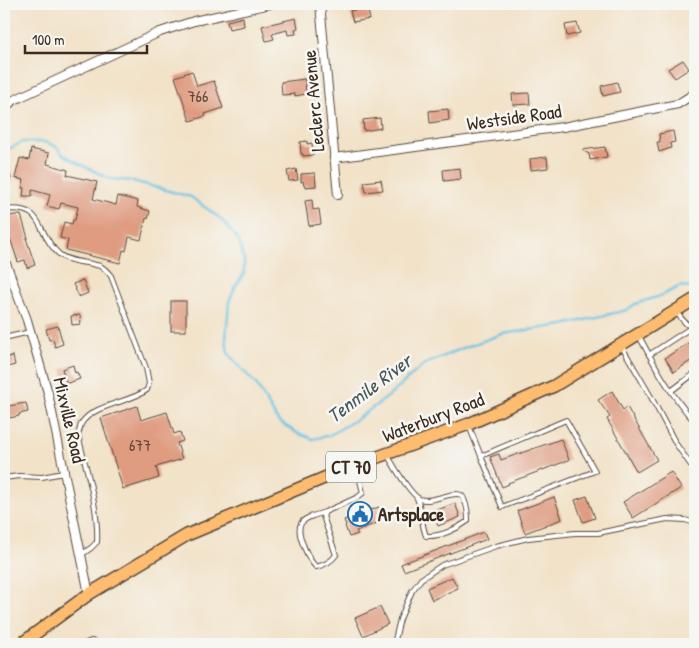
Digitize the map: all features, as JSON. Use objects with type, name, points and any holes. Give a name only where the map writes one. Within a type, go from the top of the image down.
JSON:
[{"type":"main road","name":"Waterbury Road","points":[[21,644],[89,594],[187,535],[356,465],[469,424],[554,386],[692,301]]},
{"type":"street","points":[[4,108],[14,100],[160,32],[194,21],[270,4]]},
{"type":"street","name":"Leclerc Avenue","points":[[320,4],[338,195]]},
{"type":"street","name":"Westside Road","points":[[334,158],[562,128],[678,104],[695,93]]},
{"type":"street","name":"Mixville Road","points":[[4,258],[30,332],[48,393],[89,594]]},
{"type":"lane","points":[[4,210],[26,210],[32,213],[51,246],[60,255],[68,259],[100,266],[107,271],[118,293],[146,368],[149,383],[147,390],[140,395],[95,412],[86,418],[80,426],[78,435],[96,511],[98,528],[97,542],[81,554]]},
{"type":"lane","points":[[676,311],[686,324],[694,328]]},
{"type":"lane","points":[[649,355],[694,328]]},
{"type":"lane","points":[[4,338],[30,332]]},
{"type":"lane","points":[[638,335],[682,408],[695,422]]},
{"type":"lane","points":[[621,345],[676,444],[695,471]]},
{"type":"lane","points":[[671,391],[695,373]]},
{"type":"lane","points":[[469,424],[502,507],[595,471],[566,420],[482,456]]},
{"type":"lane","points":[[387,454],[398,473],[417,498],[420,506],[422,526],[426,536],[433,536],[459,527],[468,521],[467,506],[463,496],[460,494],[423,501],[417,498]]},
{"type":"lane","points":[[325,512],[323,516],[336,555],[326,565],[316,567],[310,561],[299,535],[299,529],[302,522],[310,517],[325,512],[363,493],[356,465]]},
{"type":"lane","points":[[4,478],[19,476],[42,477],[65,473]]},
{"type":"lane","points":[[394,644],[400,619],[412,591],[421,579],[442,565],[496,546],[528,538],[575,533],[598,533],[668,519],[685,520],[695,523]]},
{"type":"lane","points":[[84,644],[91,641],[96,644]]},
{"type":"building","points":[[367,7],[370,19],[353,22],[350,11]]},
{"type":"building","points":[[243,17],[244,26],[229,29],[227,21]]},
{"type":"building","points":[[296,18],[298,28],[295,29],[296,34],[288,35],[287,30],[272,34],[274,39],[266,41],[262,26]]},
{"type":"building","points":[[577,23],[580,33],[567,36],[565,25]]},
{"type":"building","points":[[683,60],[689,69],[675,78],[668,69]]},
{"type":"building","points":[[192,71],[197,86],[214,81],[223,108],[190,121],[175,77]]},
{"type":"building","points":[[305,79],[306,94],[295,96],[295,94],[282,95],[281,82]]},
{"type":"building","points":[[617,82],[620,92],[603,96],[601,86]]},
{"type":"building","points":[[529,93],[530,104],[513,105],[512,94]]},
{"type":"building","points":[[448,109],[449,120],[430,123],[429,111]]},
{"type":"building","points":[[380,118],[381,128],[364,131],[363,120]]},
{"type":"building","points":[[673,131],[675,142],[670,143],[671,148],[659,152],[657,142],[660,142],[659,134]]},
{"type":"building","points":[[307,141],[307,144],[312,143],[313,155],[303,156],[301,154],[300,142]]},
{"type":"building","points":[[605,147],[607,157],[590,160],[589,154],[582,150]]},
{"type":"building","points":[[31,149],[49,153],[47,164],[68,170],[67,175],[97,182],[93,199],[116,205],[118,196],[138,201],[137,207],[150,211],[148,219],[146,218],[141,240],[129,237],[126,251],[123,250],[120,263],[66,250],[68,240],[60,238],[64,222],[72,224],[78,207],[61,203],[59,209],[47,206],[50,195],[32,190],[32,196],[23,196],[24,180],[15,178],[20,158],[29,160]]},
{"type":"building","points":[[547,157],[548,168],[531,170],[530,159]]},
{"type":"building","points":[[4,159],[7,159],[11,179],[4,180]]},
{"type":"building","points":[[460,168],[461,179],[444,181],[443,170]]},
{"type":"building","points":[[296,169],[298,180],[289,181],[287,171]]},
{"type":"building","points":[[315,173],[316,186],[304,186],[303,181],[301,182],[301,174]]},
{"type":"building","points":[[381,180],[383,190],[366,192],[364,182]]},
{"type":"building","points":[[312,200],[313,210],[319,209],[321,224],[309,226],[305,201]]},
{"type":"building","points":[[21,215],[35,265],[27,268],[25,260],[18,262],[9,235],[4,236],[4,218]]},
{"type":"building","points":[[83,280],[88,293],[79,297],[73,284]]},
{"type":"building","points":[[171,301],[186,301],[186,331],[171,331]]},
{"type":"building","points":[[80,315],[81,324],[72,325],[71,316]]},
{"type":"building","points":[[58,326],[63,344],[55,347],[53,339],[49,340],[46,329]]},
{"type":"building","points":[[695,339],[695,358],[674,372],[665,358]]},
{"type":"building","points":[[13,356],[15,365],[4,368],[4,358]]},
{"type":"building","points":[[73,365],[75,373],[77,372],[80,379],[68,383],[62,369]]},
{"type":"building","points":[[612,391],[623,410],[627,407],[657,460],[637,472],[607,419],[610,417],[598,400]]},
{"type":"building","points":[[26,403],[28,412],[4,419],[4,409],[8,408],[8,406]]},
{"type":"building","points":[[137,406],[141,420],[167,412],[174,434],[180,432],[183,441],[177,443],[182,459],[156,467],[159,478],[123,489],[101,418]]},
{"type":"building","points":[[561,439],[569,460],[502,487],[490,457],[499,454],[501,460]]},
{"type":"building","points":[[671,472],[681,488],[633,518],[623,502]]},
{"type":"building","points":[[587,496],[595,518],[583,522],[575,500]]},
{"type":"building","points":[[554,497],[562,519],[525,533],[517,511]]},
{"type":"building","points":[[455,503],[460,517],[438,526],[433,512]]},
{"type":"building","points":[[379,507],[382,521],[356,531],[358,534],[349,537],[344,520],[356,513],[357,515]]},
{"type":"building","points":[[484,532],[487,539],[404,571],[401,564]]},
{"type":"building","points":[[452,577],[458,588],[432,600],[427,588]]},
{"type":"building","points":[[380,607],[388,624],[363,636],[355,618]]},
{"type":"waterway","name":"Tenmile River","points":[[4,150],[22,142],[45,142],[57,147],[63,154],[80,164],[110,179],[133,181],[191,197],[221,219],[239,241],[244,261],[244,274],[235,287],[229,302],[226,339],[228,353],[256,384],[278,421],[297,433],[313,439],[330,435],[357,419],[389,396],[423,365],[463,348],[502,334],[563,325],[627,310],[635,304],[660,296],[681,286],[692,288],[695,291]]},
{"type":"place","name":"Artsplace","points":[[360,514]]}]
